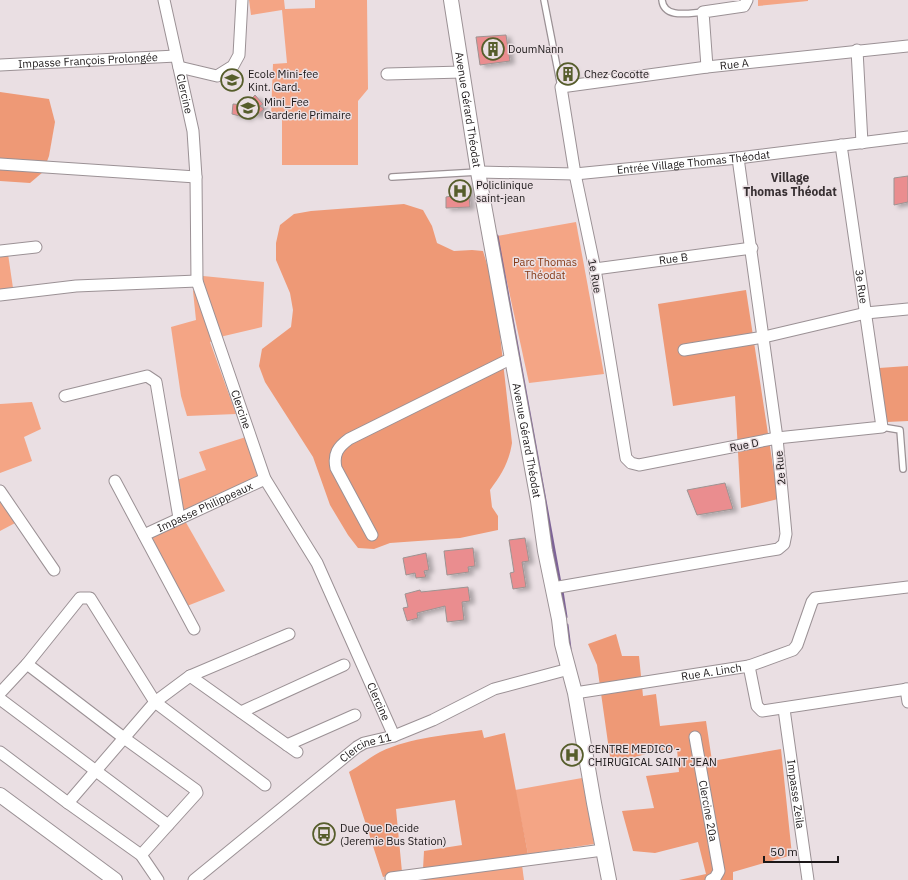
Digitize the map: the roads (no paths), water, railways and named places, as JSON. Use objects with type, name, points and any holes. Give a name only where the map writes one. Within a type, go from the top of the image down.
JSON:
[{"type":"street","name":"Clercine","points":[[164,0],[193,131],[196,177],[197,281],[265,479],[317,563],[394,736]]},
{"type":"street","name":"Impasse François Prolongée","points":[[0,65],[178,62],[217,76],[233,66],[239,55],[242,0]]},
{"type":"street","name":"Avenue Gérard Théodat","points":[[450,0],[478,172],[553,588],[568,669],[577,693],[609,880]]},
{"type":"street","points":[[707,67],[703,12],[744,6],[747,0]]},
{"type":"street","name":"Rue A","points":[[561,87],[707,67],[857,50],[908,46]]},
{"type":"street","points":[[857,50],[862,142]]},
{"type":"street","points":[[387,74],[462,72]]},
{"type":"street","name":"1e Rue","points":[[561,87],[575,174],[595,269],[626,458],[631,462]]},
{"type":"street","name":"Entrée Village Thomas Théodat","points":[[478,172],[575,174],[738,158],[908,137]]},
{"type":"street","name":"3e Rue","points":[[841,145],[882,427]]},
{"type":"street","name":"2e Rue","points":[[553,588],[778,550],[784,544],[786,534],[777,438],[752,248],[738,158]]},
{"type":"street","points":[[0,164],[196,177]]},
{"type":"street","points":[[0,251],[36,247]]},
{"type":"street","name":"Rue B","points":[[595,269],[752,248]]},
{"type":"street","points":[[0,295],[76,286],[197,281]]},
{"type":"street","points":[[684,350],[764,337],[866,313],[908,309]]},
{"type":"street","points":[[372,535],[336,468],[334,460],[336,451],[349,439],[512,358]]},
{"type":"street","points":[[65,396],[147,376],[156,382],[179,518]]},
{"type":"street","name":"Rue D","points":[[631,462],[639,465],[777,438],[882,427]]},
{"type":"street","name":"Impasse Philippeaux","points":[[144,535],[265,479]]},
{"type":"street","points":[[115,482],[194,629]]},
{"type":"street","points":[[0,491],[54,570]]},
{"type":"street","points":[[749,666],[793,650],[797,645],[812,602],[815,598],[908,587]]},
{"type":"street","points":[[0,693],[27,664],[80,598],[90,598],[155,702],[265,785]]},
{"type":"street","points":[[68,804],[155,702],[190,676],[289,634]]},
{"type":"street","points":[[27,664],[124,738],[196,790],[197,793],[141,855]]},
{"type":"street","points":[[241,712],[344,665]]},
{"type":"street","name":"Rue A. Linch","points":[[577,693],[749,666],[759,709],[762,711],[784,709],[907,689]]},
{"type":"street","name":"Clercine 11","points":[[194,880],[357,747],[364,743],[394,736],[433,720],[494,689],[568,669]]},
{"type":"street","points":[[190,676],[297,752]]},
{"type":"street","points":[[907,689],[908,702]]},
{"type":"street","points":[[0,699],[97,770],[168,825]]},
{"type":"street","name":"Impasse Zeila","points":[[784,709],[808,880]]},
{"type":"street","points":[[287,745],[355,715]]},
{"type":"street","name":"Clercine 20a","points":[[695,737],[719,872],[715,878],[711,880]]},
{"type":"street","points":[[0,752],[68,804],[141,855],[158,880]]},
{"type":"street","points":[[1,797],[115,880]]},
{"type":"street","points":[[391,878],[603,850]]},
{"type":"lane","points":[[544,0],[561,87]]},
{"type":"lane","points":[[662,0],[663,6],[667,11],[673,13],[703,12]]},
{"type":"lane","points":[[392,177],[478,172]]},
{"type":"lane","points":[[882,427],[900,430],[902,469]]},
{"type":"waterway","points":[[497,236],[560,583]]},
{"type":"waterway","points":[[562,591],[566,617]]},
{"type":"waterway","points":[[567,625],[570,649]]},
{"type":"place","name":"DoumNann","points":[[493,49]]},
{"type":"place","name":"Chez Cocotte","points":[[568,74]]},
{"type":"place","name":"Ecole Mini-fee Kint. Gard.","points":[[232,80]]},
{"type":"place","name":"Mini_Fee Garderie Primaire","points":[[248,108]]},
{"type":"place","name":"Policlinique saint-jean","points":[[460,191]]},
{"type":"place","name":"CENTRE MEDICO - CHIRUGICAL SAINT JEAN","points":[[572,755]]},
{"type":"place","name":"Due Que Decide (Jeremie Bus Station)","points":[[324,834]]},
{"type":"district","name":"Village Thomas Théodat","points":[[790,184]]},
{"type":"park label","name":"Parc Thomas Théodat","points":[[545,268]]}]
